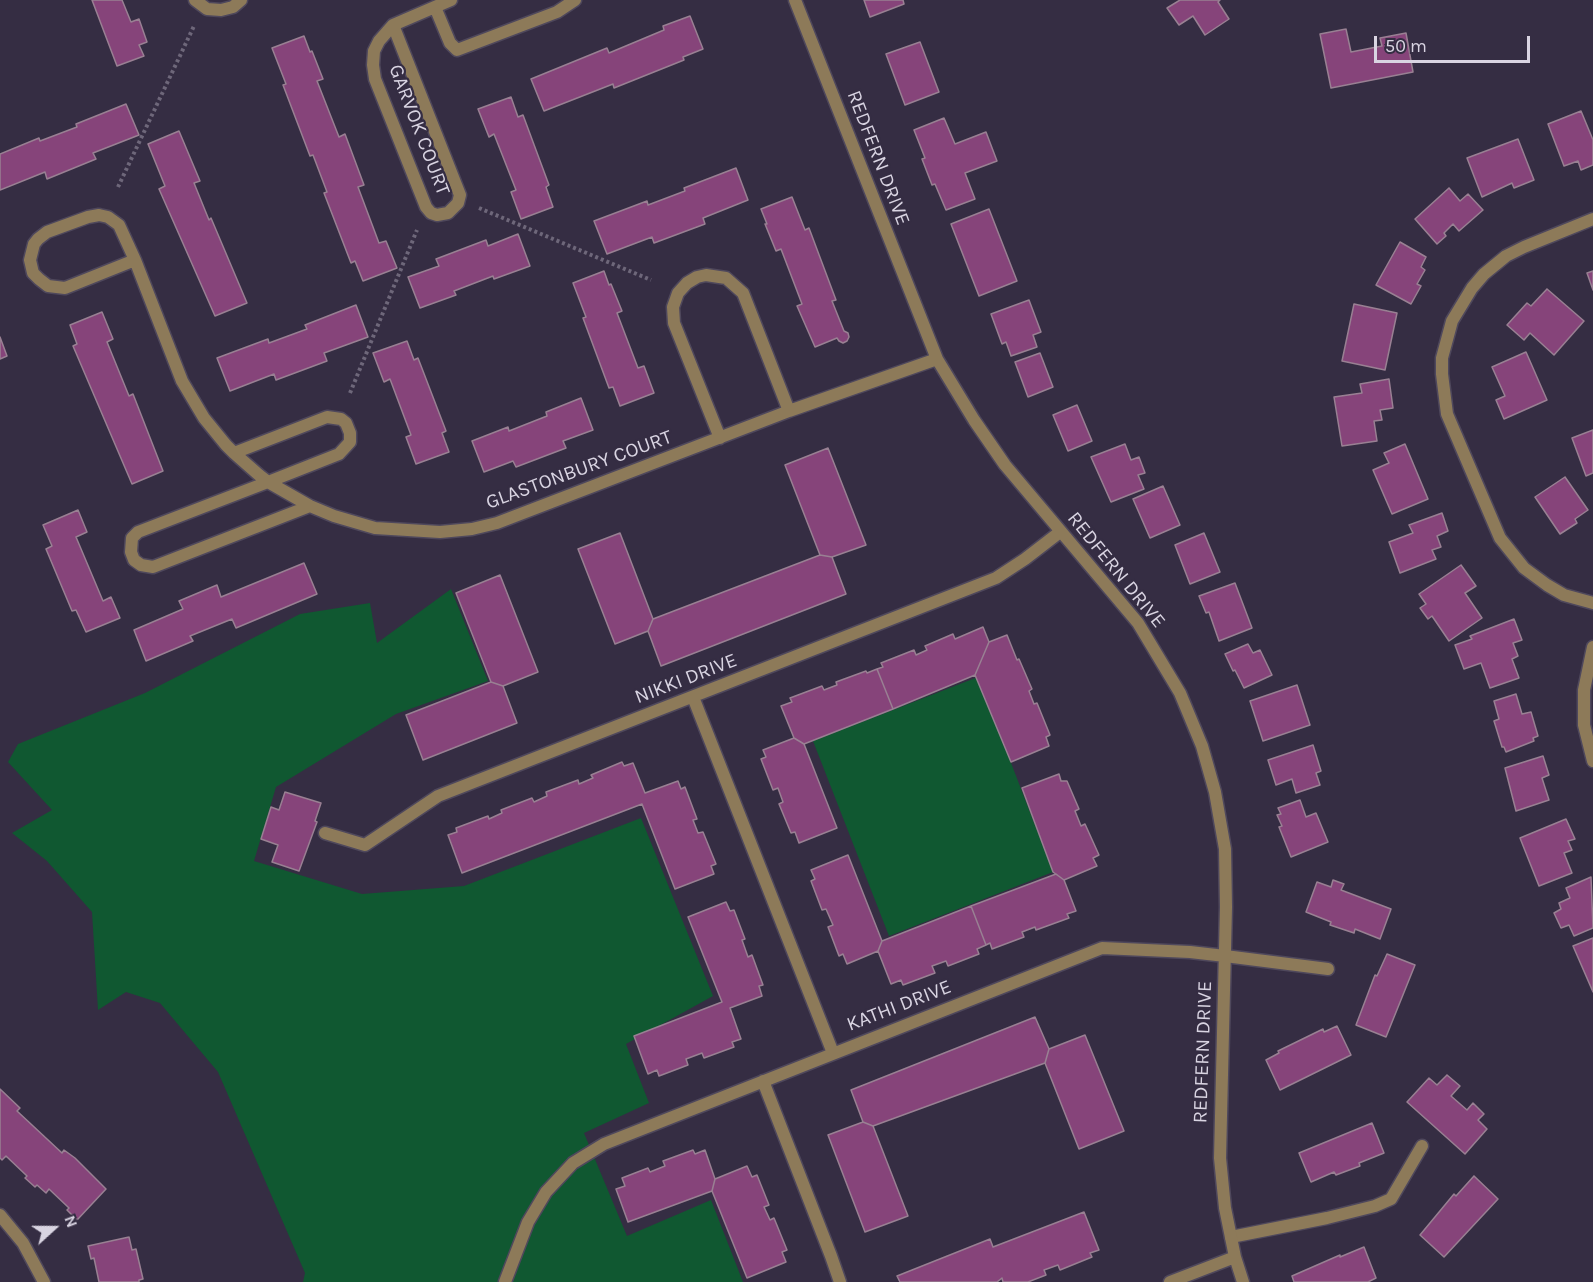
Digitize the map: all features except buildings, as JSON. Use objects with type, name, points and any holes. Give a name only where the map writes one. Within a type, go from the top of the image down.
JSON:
[{"type":"street","points":[[195,0],[207,9],[216,10],[227,9],[241,0]]},
{"type":"street","name":"GARVOK COURT","points":[[393,25],[460,195],[458,203],[448,213],[437,215],[431,213],[426,207],[375,79],[373,65],[374,51],[382,36],[393,25],[451,0]]},
{"type":"street","points":[[435,7],[450,43],[457,50],[557,12],[575,0]]},
{"type":"street","name":"REDFERN DRIVE","points":[[795,0],[937,359],[992,447],[1137,623],[1161,660],[1188,710],[1205,755],[1221,820],[1225,849],[1225,956],[1220,1138],[1223,1188],[1235,1257],[1243,1282]]},
{"type":"street","name":"GLASTONBURY COURT","points":[[135,260],[70,286],[59,288],[48,286],[39,279],[33,273],[30,260],[34,244],[47,232],[99,215],[108,217],[119,225],[135,260],[182,381],[204,418],[234,453],[268,482],[310,506],[375,528],[430,532],[472,529],[516,517],[789,411],[937,359]]},
{"type":"street","points":[[1593,219],[1506,256],[1484,274],[1472,288],[1452,321],[1442,358],[1443,396],[1450,423],[1500,538],[1524,568],[1547,585],[1564,595],[1593,603]]},
{"type":"street","points":[[720,438],[674,323],[673,307],[678,293],[687,283],[697,277],[706,275],[726,278],[743,293],[789,411]]},
{"type":"street","points":[[234,453],[327,417],[341,419],[346,423],[350,433],[350,442],[343,451],[138,532],[132,538],[130,547],[134,560],[146,567],[156,566],[310,506]]},
{"type":"street","name":"NIKKI DRIVE","points":[[325,833],[365,845],[438,796],[996,578],[1060,532]]},
{"type":"street","points":[[1593,647],[1584,690],[1584,725],[1593,761]]},
{"type":"street","points":[[693,697],[833,1053]]},
{"type":"street","name":"KATHI DRIVE","points":[[505,1282],[528,1222],[546,1192],[565,1171],[596,1148],[1102,948],[1190,952],[1328,969]]},
{"type":"street","points":[[763,1081],[840,1282]]},
{"type":"street","points":[[1231,1237],[1327,1218],[1375,1206],[1391,1199],[1422,1146]]},
{"type":"street","points":[[0,1215],[23,1243],[44,1282]]},
{"type":"street","points":[[1170,1282],[1235,1257]]},
{"type":"path","points":[[118,187],[194,26]]},
{"type":"path","points":[[479,208],[651,280]]},
{"type":"path","points":[[350,393],[417,230]]},
{"type":"green space","points":[[451,589],[488,681],[396,714],[276,787],[254,861],[362,894],[464,886],[641,818],[713,996],[626,1044],[649,1103],[584,1133],[627,1236],[711,1200],[743,1282],[303,1282],[305,1273],[218,1072],[160,1003],[126,992],[98,1010],[92,912],[47,861],[12,833],[52,810],[8,762],[18,744],[145,693],[300,614],[370,603],[377,643]]},
{"type":"green space","points":[[978,677],[1053,872],[889,936],[813,741]]}]
